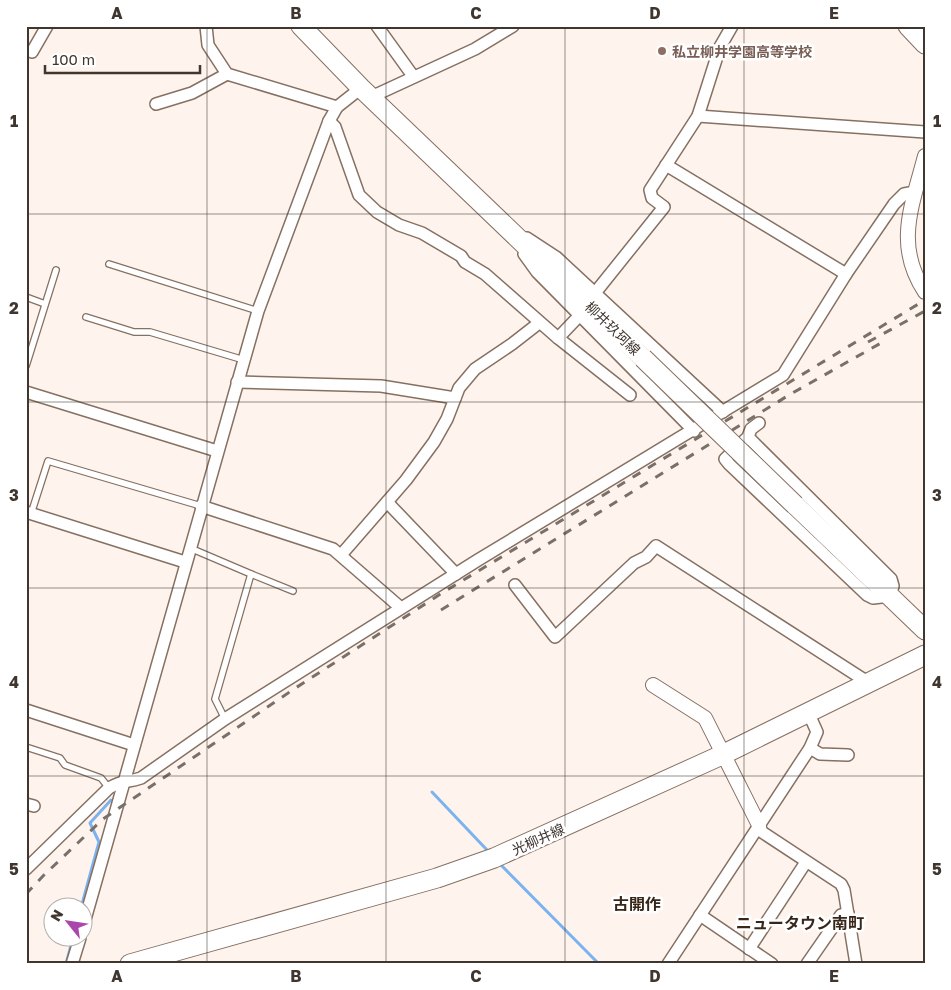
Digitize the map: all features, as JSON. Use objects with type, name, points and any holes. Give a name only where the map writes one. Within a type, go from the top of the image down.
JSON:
[{"type":"main road","name":"柳井玖珂線","points":[[300,26],[366,92],[925,630]]},
{"type":"main road","points":[[908,26],[925,44]]},
{"type":"main road","name":"光柳井線","points":[[130,964],[437,878],[494,858],[724,754],[925,655]]},
{"type":"street","points":[[32,52],[47,26]]},
{"type":"street","points":[[206,26],[208,45],[227,74],[337,107]]},
{"type":"street","points":[[377,26],[413,76]]},
{"type":"street","points":[[91,898],[185,562],[258,311],[329,121],[337,107],[366,92],[413,76],[475,49],[512,26]]},
{"type":"street","points":[[595,293],[664,207],[652,198],[650,190],[698,116],[720,47],[732,26]]},
{"type":"street","points":[[156,104],[192,93],[227,74]]},
{"type":"street","points":[[698,116],[925,132]]},
{"type":"street","points":[[329,121],[335,127],[359,195],[377,212],[399,225],[422,233],[461,256],[465,262],[485,274],[539,323],[630,395]]},
{"type":"street","points":[[925,156],[907,228],[910,263],[925,292]]},
{"type":"street","points":[[666,165],[846,274]]},
{"type":"street","points":[[27,868],[109,788],[126,779],[141,778],[225,719],[401,608],[784,375],[846,274],[894,204],[904,194],[915,192]]},
{"type":"street","points":[[511,231],[531,240],[556,257],[723,412]]},
{"type":"street","points":[[511,231],[537,272],[660,394],[694,431]]},
{"type":"street","points":[[558,338],[580,315]]},
{"type":"street","points":[[340,555],[387,502],[434,442],[447,420],[460,388],[475,369],[539,323]]},
{"type":"street","points":[[660,394],[681,373]]},
{"type":"street","points":[[237,382],[381,386],[455,398]]},
{"type":"street","points":[[26,392],[217,452]]},
{"type":"street","points":[[748,437],[891,579],[890,596],[873,598],[867,594],[725,459],[748,437],[751,430],[759,423]]},
{"type":"street","points":[[387,502],[456,574]]},
{"type":"street","points":[[201,506],[333,549],[401,608]]},
{"type":"street","points":[[29,513],[185,562]]},
{"type":"street","points":[[515,585],[555,636],[634,563],[646,557],[656,546],[869,683]]},
{"type":"street","points":[[652,685],[705,718],[762,832],[841,884],[844,890],[856,964]]},
{"type":"street","points":[[26,710],[134,745]]},
{"type":"street","points":[[668,964],[810,748],[817,732],[808,712]]},
{"type":"street","points":[[810,748],[820,754],[848,755]]},
{"type":"street","points":[[750,948],[806,862]]},
{"type":"street","points":[[807,964],[840,915],[848,913]]},
{"type":"street","points":[[700,915],[772,964]]},
{"type":"street","points":[[72,964],[77,948]]},
{"type":"lane","points":[[109,264],[258,311]]},
{"type":"lane","points":[[26,366],[56,270]]},
{"type":"lane","points":[[26,297],[45,304]]},
{"type":"lane","points":[[86,317],[134,332],[150,332],[244,360]]},
{"type":"lane","points":[[29,513],[48,461],[201,506]]},
{"type":"lane","points":[[190,548],[293,591]]},
{"type":"lane","points":[[225,719],[215,699],[250,574]]},
{"type":"lane","points":[[26,747],[60,758],[65,765],[101,778],[109,788]]},
{"type":"waterway","points":[[432,792],[487,850]]},
{"type":"waterway","points":[[84,898],[99,842],[90,823],[111,800]]},
{"type":"waterway","points":[[500,864],[599,964]]},
{"type":"waterway","points":[[66,964],[70,948]]},
{"type":"railway","points":[[26,894],[103,819],[294,689],[442,593],[925,300]]},
{"type":"railway","points":[[868,342],[925,311]]},
{"type":"railway","points":[[441,610],[789,395],[881,343]]},
{"type":"place","name":"私立柳井学園高等学校","points":[[662,51]]},
{"type":"district","name":"古開作","points":[[637,904]]},
{"type":"district","name":"ニュータウン南町","points":[[800,923]]}]
